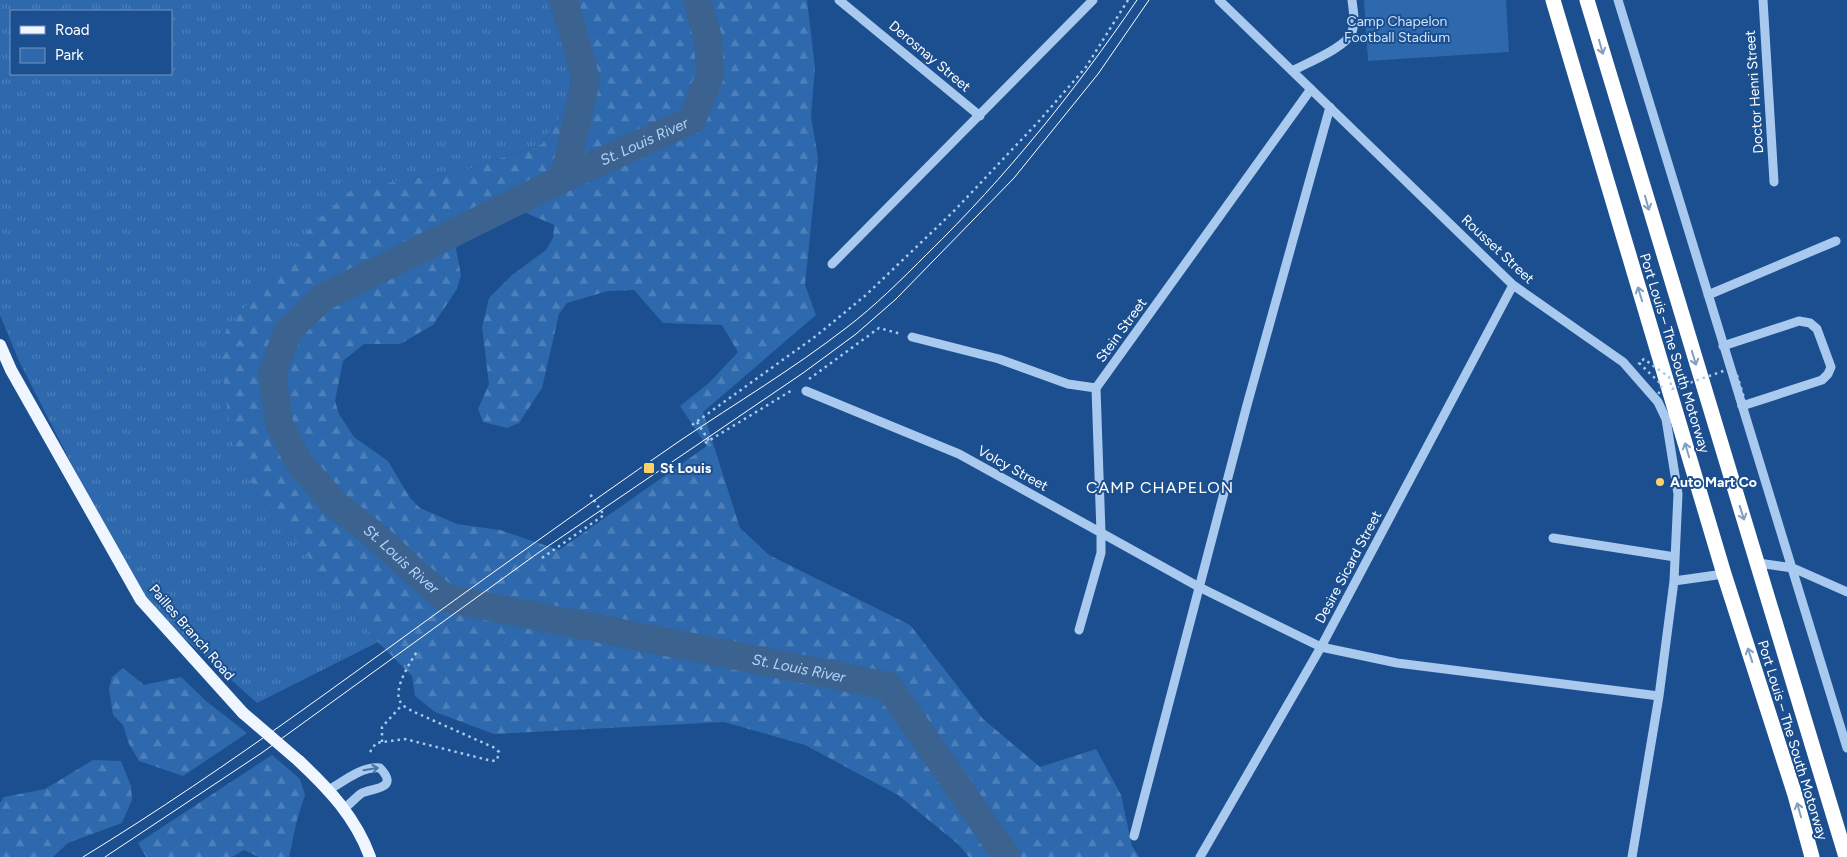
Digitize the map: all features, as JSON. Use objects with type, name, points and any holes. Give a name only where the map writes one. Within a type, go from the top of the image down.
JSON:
[{"type":"highway","name":"Port Louis – The South Motorway","points":[[1553,0],[1724,574],[1795,795],[1812,857]]},
{"type":"highway","name":"Port Louis – The South Motorway","points":[[1587,0],[1846,857]]},
{"type":"main road","name":"Pailles Branch Road","points":[[0,345],[11,370],[141,600],[243,713],[328,790],[344,809],[361,837],[370,857]]},
{"type":"street","name":"Derosnay Street","points":[[838,0],[980,116]]},
{"type":"street","points":[[832,264],[1093,0]]},
{"type":"street","name":"Rousset Street","points":[[1219,0],[1513,286],[1623,362],[1656,400],[1666,419],[1678,494],[1674,581],[1659,696],[1632,857]]},
{"type":"street","points":[[1292,71],[1345,42],[1352,34],[1354,23],[1352,0]]},
{"type":"street","points":[[1618,0],[1847,748]]},
{"type":"street","name":"Doctor Henri Street","points":[[1763,0],[1774,182]]},
{"type":"street","name":"Stein Street","points":[[1096,388],[1311,89]]},
{"type":"street","points":[[1134,836],[1247,405],[1330,107]]},
{"type":"street","points":[[1708,295],[1836,241]]},
{"type":"street","name":"Desire Sicard Street","points":[[1200,857],[1321,647],[1513,286]]},
{"type":"street","points":[[1723,346],[1799,321],[1810,323],[1817,329],[1831,367],[1828,374],[1822,380],[1742,406]]},
{"type":"street","points":[[912,337],[999,359],[1068,384],[1096,388],[1100,552],[1079,630]]},
{"type":"street","name":"Volcy Street","points":[[802,389],[959,454],[1199,587],[1321,647],[1397,663],[1659,696]]},
{"type":"street","points":[[1553,538],[1675,557]]},
{"type":"street","points":[[1758,563],[1793,568],[1847,592]]},
{"type":"street","points":[[1674,581],[1724,574]]},
{"type":"street","points":[[328,790],[361,771],[372,767],[380,768],[385,773],[386,780],[384,786],[377,790],[360,794],[344,809]]},
{"type":"path","points":[[692,425],[816,336],[866,295],[955,210],[1039,121],[1086,67],[1128,0]]},
{"type":"path","points":[[705,443],[802,389],[880,328],[912,337]]},
{"type":"path","points":[[1656,400],[1662,385],[1639,363],[1644,359],[1669,377],[1672,389],[1730,369],[1740,410],[1747,407],[1737,376]]},
{"type":"path","points":[[697,422],[709,440]]},
{"type":"path","points":[[594,493],[591,496],[604,514]]},
{"type":"path","points":[[542,558],[608,512]]},
{"type":"path","points":[[370,752],[372,746],[382,742],[404,739],[492,761],[497,760],[499,756],[499,752],[495,748],[402,705],[399,700],[398,690],[402,678],[418,650]]},
{"type":"path","points":[[382,742],[382,727],[402,705]]},
{"type":"green space","points":[[0,0],[546,0],[567,47],[572,99],[542,144],[463,171],[354,188],[256,493],[378,642],[257,703],[141,600],[19,361],[0,315]]},
{"type":"green space","points":[[546,0],[807,0],[815,68],[811,116],[818,158],[805,285],[816,315],[703,412],[740,528],[769,555],[910,625],[983,719],[1040,767],[1096,749],[1121,795],[1132,846],[1139,857],[969,857],[958,844],[898,795],[805,745],[724,722],[494,734],[435,712],[415,696],[412,676],[378,642],[256,493],[231,439],[221,357],[226,330],[315,222],[354,188],[463,171],[542,144],[572,99],[567,47]],"holes":[[[515,208],[554,225],[553,238],[546,250],[512,275],[489,298],[482,327],[489,384],[478,409],[483,422],[507,428],[519,423],[542,388],[559,314],[567,303],[608,291],[634,290],[663,323],[722,325],[738,352],[709,383],[680,406],[707,446],[559,550],[500,530],[457,524],[420,508],[410,498],[388,461],[354,437],[339,414],[335,401],[343,361],[364,344],[400,344],[433,325],[457,289],[461,275],[456,249],[466,222]]]},
{"type":"green space","name":"Camp Chapelon Football Stadium","points":[[1364,0],[1506,0],[1509,52],[1368,61]]},
{"type":"green space","points":[[123,668],[144,685],[181,677],[206,701],[247,733],[183,776],[139,761],[129,744],[123,725],[113,715],[109,689],[112,677]]},
{"type":"green space","points":[[272,755],[300,779],[305,795],[289,857],[259,857],[244,850],[232,857],[146,857],[138,843]]},
{"type":"green space","points":[[93,760],[121,761],[131,786],[132,800],[122,823],[68,843],[53,857],[0,857],[0,803],[4,797],[45,789]]},
{"type":"waterway","name":"St. Louis River","points":[[564,0],[586,80],[564,178],[322,298],[288,331],[272,374],[279,424],[300,464],[335,504],[377,537],[445,598],[888,686],[1007,857]]},
{"type":"waterway","name":"St. Louis River","points":[[564,178],[692,120],[710,75],[708,38],[697,0]]},
{"type":"tram line","points":[[83,857],[247,749],[617,484],[806,358],[857,320],[898,283],[956,225],[1012,164],[1064,100],[1137,0]]},
{"type":"tram line","points":[[105,857],[263,752],[538,553],[803,373],[856,334],[896,299],[1014,178],[1098,74],[1149,0]]},
{"type":"place","name":"St Louis","points":[[649,468]]},
{"type":"place","name":"Auto Mart Co","points":[[1660,482]]},
{"type":"district","name":"CAMP CHAPELON","points":[[1160,487]]}]
